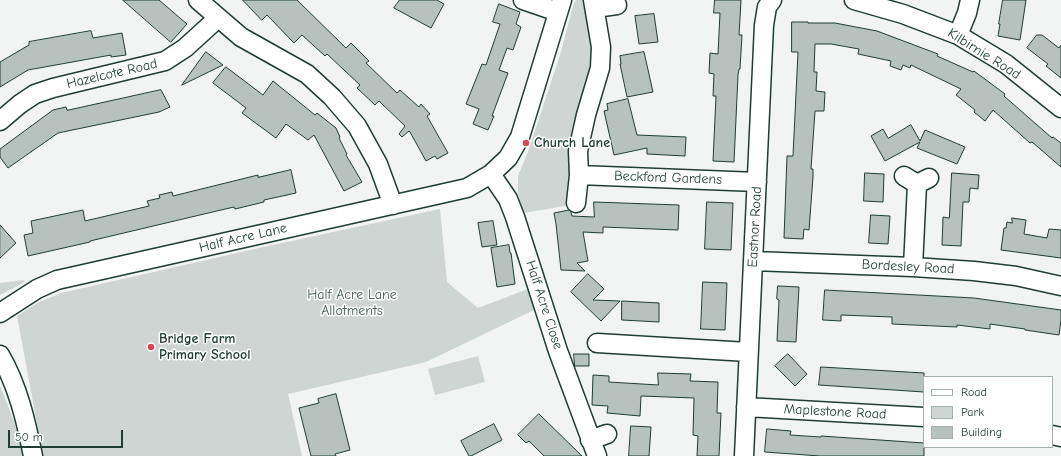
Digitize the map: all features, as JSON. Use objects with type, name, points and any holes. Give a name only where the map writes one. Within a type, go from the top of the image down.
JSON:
[{"type":"street","points":[[198,0],[241,37],[307,74],[332,97],[357,126],[378,164],[393,205]]},
{"type":"street","points":[[491,174],[508,158],[520,137],[560,6],[523,0]]},
{"type":"street","name":"Eastnor Road","points":[[744,456],[764,25],[766,7],[772,0]]},
{"type":"street","name":"Kilbirnie Road","points":[[854,0],[903,14],[958,35],[1006,64],[1061,108]]},
{"type":"street","points":[[958,35],[967,13],[970,0]]},
{"type":"street","points":[[576,203],[579,175],[578,151],[586,115],[600,68],[602,47],[594,4],[617,5]]},
{"type":"street","name":"Hazelcote Road","points":[[0,121],[20,104],[35,94],[53,88],[165,62],[185,48],[218,18]]},
{"type":"street","name":"Half Acre Lane","points":[[0,313],[37,289],[57,280],[467,188],[491,174]]},
{"type":"street","name":"Half Acre Close","points":[[491,174],[508,199],[515,216],[558,351],[593,448],[607,434]]},
{"type":"street","name":"Beckford Gardens","points":[[579,175],[757,182]]},
{"type":"street","points":[[913,267],[917,179]]},
{"type":"street","name":"Bordesley Road","points":[[753,261],[913,267],[994,272],[1061,286]]},
{"type":"street","points":[[596,343],[635,353],[748,352]]},
{"type":"street","points":[[0,355],[18,393],[33,456]]},
{"type":"street","name":"Maplestone Road","points":[[746,407],[923,416]]},
{"type":"green space","points":[[576,0],[586,0],[596,42],[571,205],[523,213],[518,192],[518,176],[529,149],[560,55],[573,6]]},
{"type":"green space","name":"Bridge Farm Primary School","points":[[440,209],[447,282],[478,308],[528,289],[534,310],[426,362],[288,394],[302,456],[43,456],[17,316],[37,303],[61,293]]},
{"type":"green space","points":[[24,280],[25,282],[0,295],[0,283]]},
{"type":"green space","points":[[478,356],[485,382],[435,395],[428,369]]},
{"type":"green space","points":[[0,386],[14,421],[24,456],[0,456]]},
{"type":"building","points":[[123,0],[159,0],[187,24],[171,42]]},
{"type":"building","points":[[243,0],[297,0],[346,48],[351,43],[369,61],[366,63],[397,93],[400,90],[419,107],[421,104],[430,114],[427,116],[448,153],[437,159],[435,156],[426,161],[409,131],[402,137],[399,134],[405,126],[379,101],[375,105],[357,88],[360,85],[327,54],[325,56],[302,35],[294,43],[267,15],[262,20]]},
{"type":"building","points":[[400,0],[437,0],[444,4],[431,28],[394,8]]},
{"type":"building","points":[[715,0],[741,0],[739,35],[742,35],[740,69],[738,75],[734,162],[713,161],[716,96],[713,96],[714,74],[709,73],[710,53],[718,54],[720,13],[714,13]]},
{"type":"building","points":[[1003,0],[1026,0],[1020,40],[998,36]]},
{"type":"building","points":[[499,4],[520,12],[516,24],[521,27],[513,50],[507,48],[499,70],[508,73],[488,130],[473,124],[479,109],[466,104],[482,64],[486,65],[500,24],[493,22]]},
{"type":"building","points":[[654,14],[658,42],[639,44],[635,16]]},
{"type":"building","points":[[792,22],[835,23],[877,31],[938,54],[937,56],[973,72],[974,71],[1005,94],[1004,96],[1052,138],[1053,137],[1061,143],[1061,167],[1032,142],[1030,143],[993,110],[985,121],[974,112],[975,110],[956,95],[961,89],[911,65],[910,68],[903,65],[901,70],[890,66],[891,61],[858,54],[859,49],[831,44],[815,44],[814,72],[817,72],[816,91],[825,92],[824,111],[815,111],[811,169],[813,169],[813,177],[809,230],[804,229],[803,239],[784,238],[787,156],[793,156],[798,52],[792,52]]},
{"type":"building","points":[[91,31],[93,38],[122,33],[126,55],[111,57],[111,55],[28,70],[0,87],[0,62],[29,45],[29,42]]},
{"type":"building","points":[[1037,35],[1042,35],[1059,48],[1061,45],[1061,78],[1046,66],[1048,64],[1027,48]]},
{"type":"building","points":[[206,52],[223,65],[182,85]]},
{"type":"building","points":[[644,52],[653,92],[627,97],[620,64],[620,56]]},
{"type":"building","points":[[226,67],[263,95],[273,81],[315,115],[317,113],[336,128],[347,154],[346,155],[362,182],[344,191],[314,135],[308,140],[286,124],[276,138],[242,113],[246,108],[213,83]]},
{"type":"building","points":[[161,90],[170,107],[159,112],[58,133],[8,168],[0,157],[0,149],[53,110],[66,107],[67,110]]},
{"type":"building","points":[[628,99],[637,135],[686,137],[685,156],[647,154],[647,148],[614,155],[604,111],[608,110],[607,104]]},
{"type":"building","points":[[911,125],[920,141],[925,130],[965,147],[957,164],[917,148],[920,142],[885,161],[871,136],[883,129],[888,138]]},
{"type":"building","points":[[291,170],[296,193],[264,200],[264,202],[235,209],[234,207],[28,256],[24,235],[33,233],[31,221],[83,210],[85,221],[149,206],[147,201],[160,198],[159,195],[172,192],[173,196],[258,175],[258,177]]},
{"type":"building","points":[[865,173],[884,174],[883,202],[864,201]]},
{"type":"building","points":[[952,173],[979,175],[978,189],[970,188],[969,202],[963,202],[961,246],[942,245],[943,217],[949,218]]},
{"type":"building","points":[[594,202],[679,205],[678,230],[603,227],[603,233],[583,232],[588,261],[577,263],[585,271],[561,270],[554,213],[569,210],[572,216],[594,217]]},
{"type":"building","points":[[707,202],[733,203],[731,250],[705,249]]},
{"type":"building","points":[[871,215],[890,216],[888,244],[869,243]]},
{"type":"building","points":[[1012,218],[1026,220],[1024,234],[1047,238],[1049,229],[1061,230],[1061,258],[1001,250],[1004,228],[1006,228],[1007,222],[1012,223]]},
{"type":"building","points":[[493,221],[497,245],[482,247],[478,223]]},
{"type":"building","points":[[0,225],[16,243],[0,258]]},
{"type":"building","points":[[509,245],[515,284],[497,287],[491,248]]},
{"type":"building","points":[[588,274],[604,289],[593,300],[620,301],[601,321],[571,292]]},
{"type":"building","points":[[703,282],[727,283],[725,330],[701,329]]},
{"type":"building","points":[[778,286],[799,287],[796,342],[777,341],[779,300],[777,299]]},
{"type":"building","points":[[825,290],[974,298],[1061,310],[1059,335],[990,324],[990,329],[957,325],[957,327],[892,324],[892,317],[841,315],[841,321],[823,320]]},
{"type":"building","points":[[622,301],[659,303],[659,322],[622,320]]},
{"type":"building","points":[[574,354],[589,354],[589,366],[575,366]]},
{"type":"building","points":[[788,354],[807,374],[795,386],[775,366]]},
{"type":"building","points":[[821,367],[924,373],[923,392],[819,385]]},
{"type":"building","points":[[658,373],[691,374],[690,381],[718,382],[717,413],[721,413],[719,456],[697,456],[698,436],[693,435],[694,398],[641,396],[640,416],[607,413],[608,406],[592,405],[593,375],[609,376],[609,382],[658,385]]},
{"type":"building","points":[[336,394],[350,450],[335,454],[336,456],[311,456],[299,408],[319,403],[318,399]]},
{"type":"building","points":[[539,414],[582,456],[544,456],[529,441],[526,443],[518,435]]},
{"type":"building","points":[[494,424],[502,440],[469,456],[461,441]]},
{"type":"building","points":[[631,426],[651,427],[649,456],[629,456]]},
{"type":"building","points":[[767,429],[791,431],[790,435],[923,443],[924,456],[820,456],[765,452]]},
{"type":"place","name":"Church Lane","points":[[526,143]]},
{"type":"place","name":"Bridge Farm Primary School","points":[[151,347]]},
{"type":"park label","name":"Half Acre Lane Allotments","points":[[352,304]]}]
